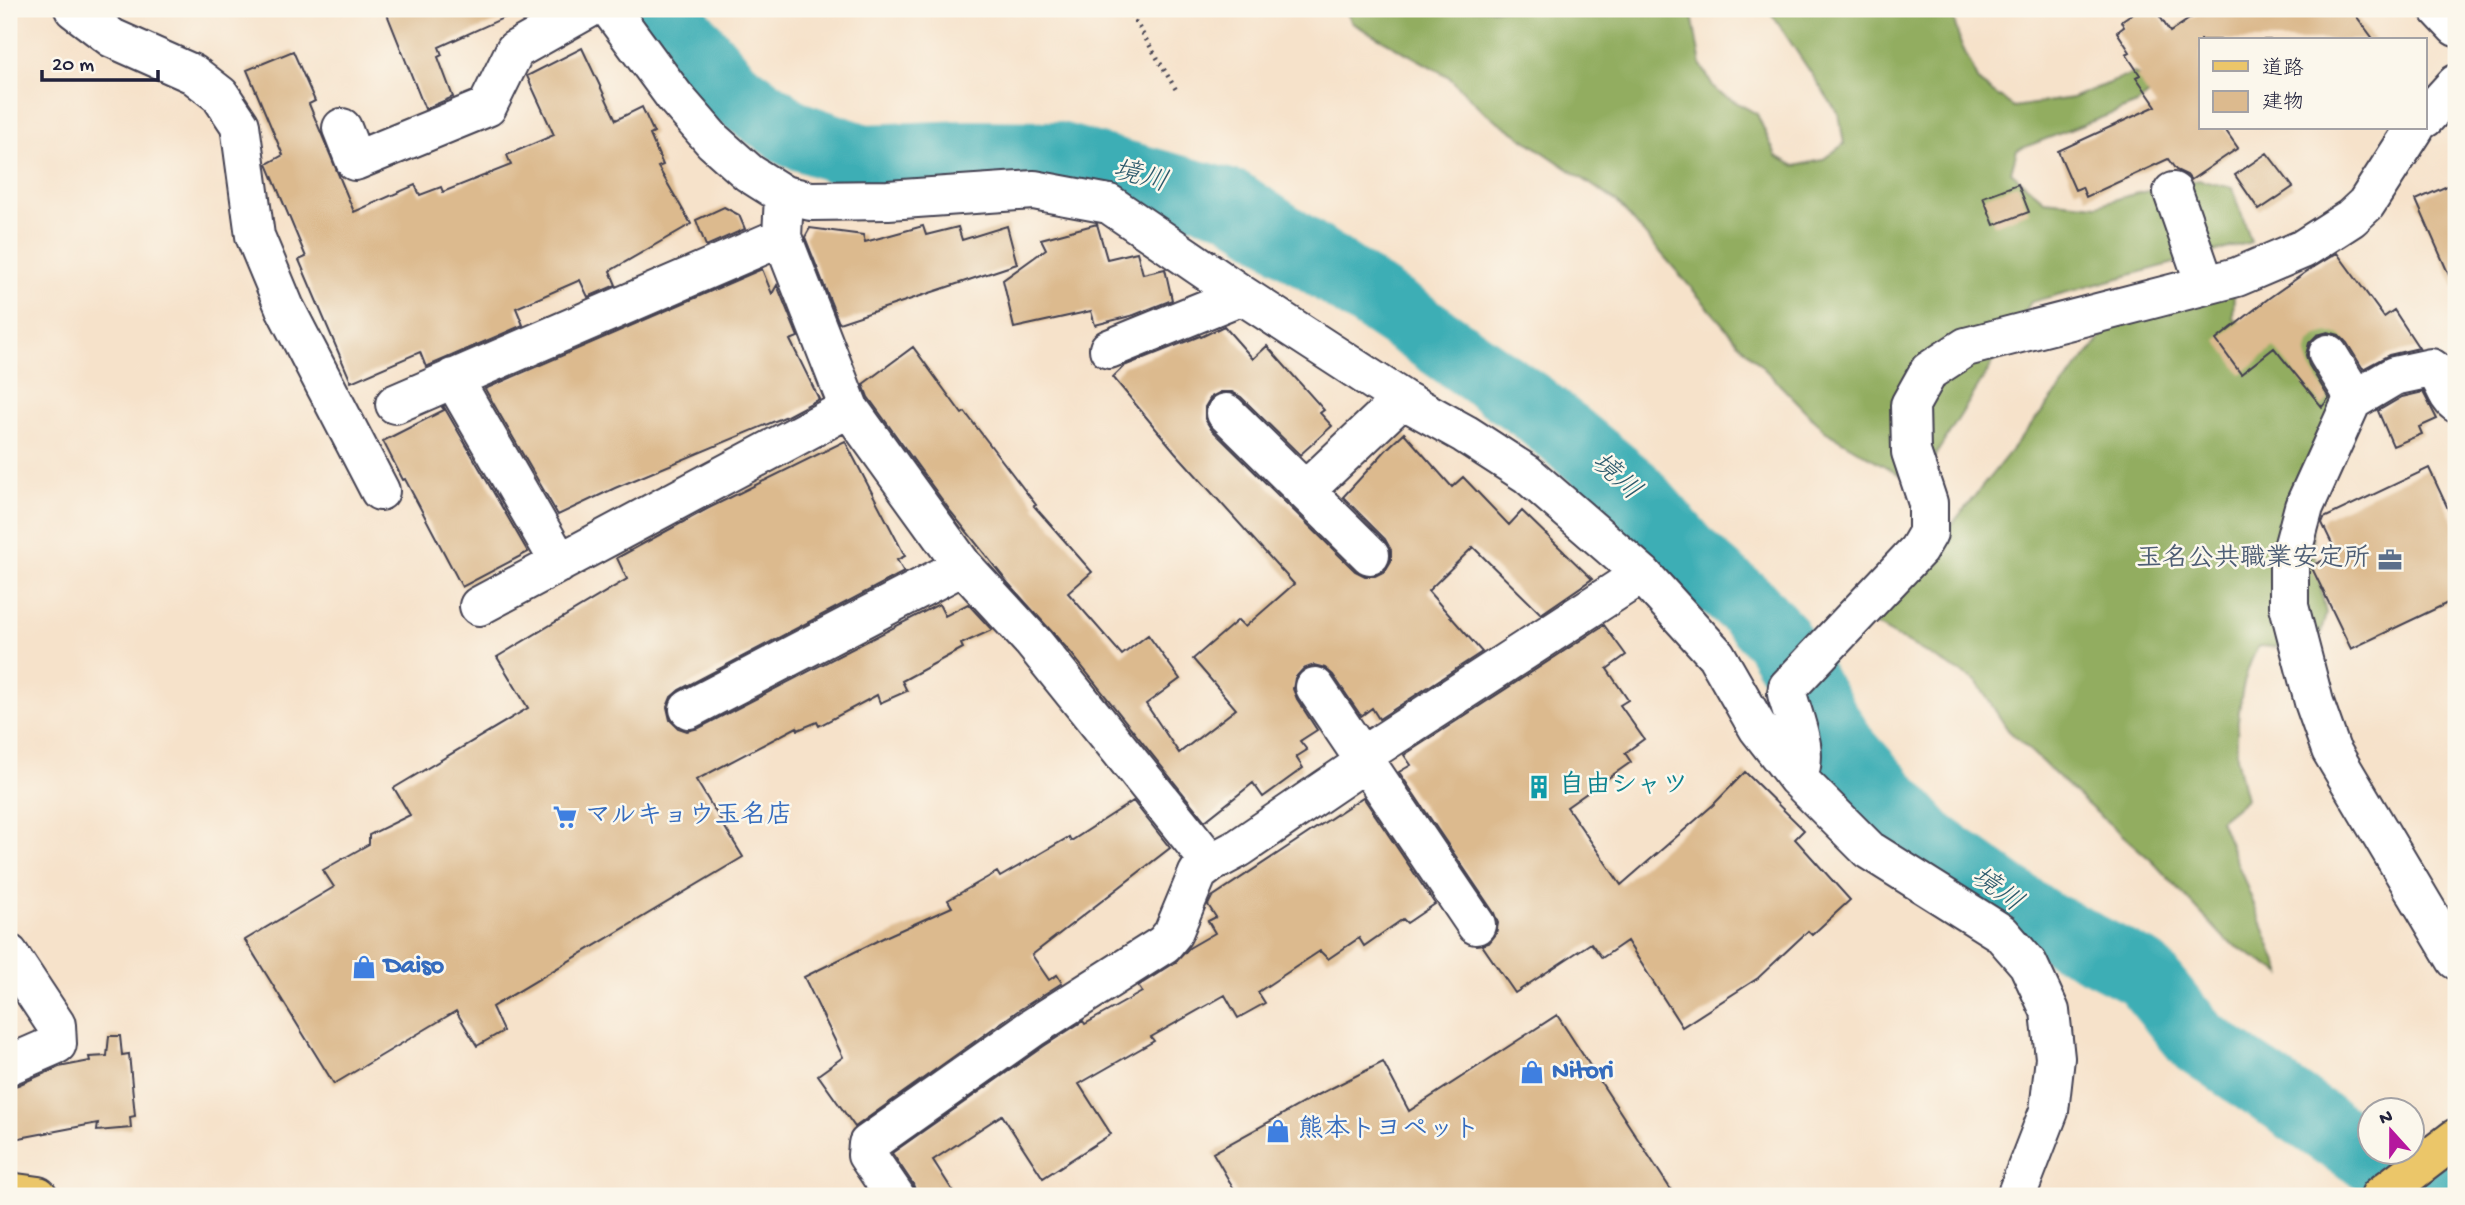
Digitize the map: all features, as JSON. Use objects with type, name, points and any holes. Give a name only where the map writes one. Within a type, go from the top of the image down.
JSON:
[{"type":"main road","points":[[2380,1196],[2450,1143]]},
{"type":"main road","points":[[9,1192],[38,1196]]},
{"type":"street","points":[[74,9],[112,38],[193,74],[220,95],[240,125],[255,236],[285,308],[380,491]]},
{"type":"street","points":[[342,128],[355,161],[487,107],[515,50],[588,9]]},
{"type":"street","points":[[610,9],[674,96],[713,141],[749,173],[783,195],[811,201],[888,200],[1034,190],[1109,204],[1402,399],[1465,434],[1527,474],[1642,574],[1716,655],[1758,728],[1797,778],[1869,850],[2001,933],[2028,964],[2050,1011],[2054,1058],[2049,1111],[2016,1196]]},
{"type":"street","points":[[2439,9],[2456,27]]},
{"type":"street","points":[[2426,117],[2456,84]]},
{"type":"street","points":[[1797,778],[1803,766],[1803,754],[1787,694],[1788,687],[1918,550],[1927,533],[1927,503],[1911,452],[1910,405],[1929,371],[1966,347],[2237,276],[2303,249],[2351,218],[2366,204],[2414,130]]},
{"type":"street","points":[[2173,192],[2205,284]]},
{"type":"street","points":[[783,195],[782,237],[849,408],[963,566],[1033,642],[1211,863]]},
{"type":"street","points":[[395,404],[782,237]]},
{"type":"street","points":[[1109,349],[1242,295]]},
{"type":"street","points":[[2328,354],[2350,390],[2352,401],[2304,507],[2289,563],[2289,606],[2314,702],[2330,750],[2456,960]]},
{"type":"street","points":[[2352,401],[2394,376],[2431,368],[2438,372],[2451,399],[2456,403]]},
{"type":"street","points":[[453,378],[560,563]]},
{"type":"street","points":[[1305,491],[1402,399]]},
{"type":"street","points":[[479,606],[849,408]]},
{"type":"street","points":[[1226,413],[1370,555]]},
{"type":"street","points":[[689,709],[963,566]]},
{"type":"street","points":[[895,1196],[867,1155],[868,1144],[1031,1028],[1164,944],[1173,933],[1198,873],[1211,863],[1239,848],[1352,771],[1373,749],[1642,574]]},
{"type":"street","points":[[1314,687],[1476,925]]},
{"type":"street","points":[[9,954],[56,1026],[57,1044],[9,1065]]},
{"type":"path","points":[[1128,9],[1178,93]]},
{"type":"green space","points":[[1345,9],[1691,9],[1701,65],[1716,91],[1757,114],[1776,156],[1795,166],[1822,160],[1844,144],[1839,115],[1771,13],[1775,9],[1951,9],[1960,42],[1980,83],[2014,107],[2072,98],[2134,73],[2156,89],[2137,104],[2017,150],[2011,172],[2044,200],[2097,205],[2199,180],[2233,188],[2251,242],[2031,302],[1917,485],[1825,431],[1737,341],[1617,202],[1484,112],[1448,76],[1352,23]]},
{"type":"green space","points":[[2234,292],[2233,318],[2248,327],[2331,325],[2353,334],[2338,352],[2338,366],[2311,524],[2313,550],[2326,614],[2320,636],[2291,646],[2259,646],[2253,657],[2244,684],[2237,728],[2237,760],[2246,799],[2220,820],[2282,974],[2226,940],[2152,861],[2008,730],[1976,681],[1873,623],[2109,328]]},
{"type":"building","points":[[385,9],[523,9],[439,47],[442,55],[438,57],[453,97],[425,109]]},
{"type":"building","points":[[2139,9],[2155,9],[2170,32],[2204,9],[2351,9],[2373,38],[2199,38],[2199,130],[2225,130],[2238,148],[2191,180],[2176,170],[2168,159],[2086,197],[2082,187],[2075,190],[2058,151],[2156,106],[2136,77],[2140,75],[2126,54],[2130,52],[2117,32],[2124,27],[2121,21]]},
{"type":"building","points":[[582,48],[616,120],[642,107],[654,133],[650,135],[663,165],[658,167],[691,224],[610,271],[616,285],[588,297],[580,280],[516,308],[523,325],[426,367],[420,352],[351,382],[299,260],[306,257],[267,164],[283,155],[247,70],[293,51],[315,101],[309,104],[354,212],[415,185],[420,195],[441,187],[443,192],[511,165],[507,155],[554,135],[527,76]]},
{"type":"building","points":[[2267,153],[2293,187],[2259,210],[2235,175]]},
{"type":"building","points":[[2456,182],[2456,291],[2416,200]]},
{"type":"building","points":[[2018,184],[2029,212],[1994,225],[1983,197]]},
{"type":"building","points":[[724,207],[739,215],[745,229],[706,246],[696,220]]},
{"type":"building","points":[[1097,224],[1107,259],[1137,252],[1143,274],[1165,269],[1172,300],[1134,315],[1095,325],[1091,311],[1014,328],[1003,280],[1046,249],[1041,239]]},
{"type":"building","points":[[923,226],[926,235],[958,227],[962,240],[1007,226],[1017,264],[839,323],[805,237],[810,228],[863,235],[865,242]]},
{"type":"building","points":[[2337,253],[2384,317],[2394,310],[2419,348],[2389,355],[2363,369],[2339,335],[2328,332],[2317,335],[2309,343],[2306,355],[2329,398],[2322,407],[2274,348],[2241,374],[2216,340],[2269,298]]},
{"type":"building","points":[[762,269],[772,294],[777,285],[798,337],[790,340],[819,399],[787,416],[615,488],[558,515],[485,389]]},
{"type":"building","points":[[1224,326],[1253,359],[1267,346],[1324,410],[1320,413],[1332,426],[1300,455],[1241,397],[1232,392],[1221,392],[1211,397],[1205,407],[1205,419],[1211,429],[1355,571],[1365,576],[1375,576],[1385,571],[1391,561],[1391,550],[1385,539],[1343,497],[1404,433],[1452,487],[1463,477],[1509,525],[1522,511],[1592,579],[1541,614],[1473,547],[1428,591],[1482,652],[1379,719],[1372,708],[1361,716],[1333,675],[1325,668],[1314,665],[1303,669],[1295,678],[1293,689],[1317,730],[1300,741],[1307,750],[1296,757],[1303,768],[1263,797],[1253,783],[1205,821],[1071,653],[1008,583],[951,512],[868,397],[863,384],[913,347],[962,414],[965,412],[1036,505],[1034,506],[1092,572],[1068,593],[1122,655],[1148,635],[1180,679],[1146,704],[1179,753],[1236,709],[1193,659],[1238,620],[1245,627],[1294,584],[1175,452],[1113,377],[1124,366]]},
{"type":"building","points":[[2423,392],[2437,419],[2419,427],[2422,434],[2393,446],[2378,411],[2402,397]]},
{"type":"building","points":[[444,407],[528,552],[462,587],[383,441],[444,410]]},
{"type":"building","points":[[845,441],[905,556],[897,560],[904,572],[679,690],[671,697],[667,707],[670,720],[678,728],[687,731],[699,728],[939,604],[945,616],[968,604],[992,630],[961,644],[963,648],[902,681],[907,691],[880,703],[877,695],[819,726],[817,722],[798,730],[797,727],[696,780],[743,857],[492,1007],[503,1031],[477,1046],[456,1011],[334,1084],[245,940],[334,887],[323,870],[369,844],[369,835],[410,815],[394,788],[528,708],[497,657],[627,579],[617,558],[707,509]]},
{"type":"building","name":"玉名公共職業安定所","points":[[2429,468],[2456,526],[2456,599],[2351,649],[2311,566],[2337,554],[2322,523],[2324,518]]},
{"type":"building","points":[[1604,625],[1626,655],[1607,669],[1628,700],[1620,705],[1644,739],[1625,753],[1631,762],[1567,807],[1621,885],[1713,805],[1745,772],[1804,830],[1795,839],[1850,900],[1812,935],[1808,931],[1758,978],[1682,1027],[1627,941],[1602,958],[1591,943],[1515,993],[1482,945],[1489,943],[1496,934],[1498,923],[1494,913],[1399,772],[1411,765],[1404,755]]},
{"type":"building","points":[[1363,797],[1435,904],[1407,923],[1403,919],[1364,946],[1359,938],[1328,959],[1320,951],[1258,992],[1265,1003],[1238,1018],[1225,995],[1151,1037],[1154,1041],[1079,1084],[1111,1134],[1043,1178],[1002,1115],[933,1160],[956,1196],[917,1196],[913,1184],[892,1153],[1044,1046],[1083,1021],[1085,1024],[1142,992],[1138,986],[1176,962],[1189,948],[1215,933],[1208,921],[1216,917],[1208,905],[1212,897]]},
{"type":"building","points":[[1133,801],[1170,848],[1032,955],[1049,980],[1057,975],[1062,983],[1019,1010],[855,1127],[818,1075],[843,1057],[804,977],[952,907],[948,900],[997,872],[1000,877],[1069,837],[1071,841]]},
{"type":"building","name":"Nitori","points":[[1557,1015],[1675,1196],[1238,1196],[1213,1153],[1383,1062],[1409,1111]]},
{"type":"building","points":[[109,1036],[120,1036],[122,1055],[129,1054],[135,1116],[130,1117],[131,1128],[97,1131],[98,1123],[9,1140],[9,1087],[59,1067],[90,1061],[89,1057],[107,1056]]},
{"type":"waterway","name":"境川","points":[[661,9],[732,91],[793,134],[863,158],[967,154],[1054,155],[1233,204],[1417,327],[1532,407],[1631,489],[1693,560],[1747,606],[1775,636],[1843,748],[1927,841],[2039,921],[2143,974],[2198,1041],[2343,1140],[2433,1196]]},
{"type":"place","name":"玉名公共職業安定所","points":[[2390,560]]},
{"type":"place","name":"自由シャツ","points":[[1539,787]]},
{"type":"place","name":"マルキョウ玉名店","points":[[565,817]]},
{"type":"place","name":"Daiso","points":[[364,967]]},
{"type":"place","name":"Nitori","points":[[1532,1072]]},
{"type":"place","name":"熊本トヨペット","points":[[1278,1131]]}]
